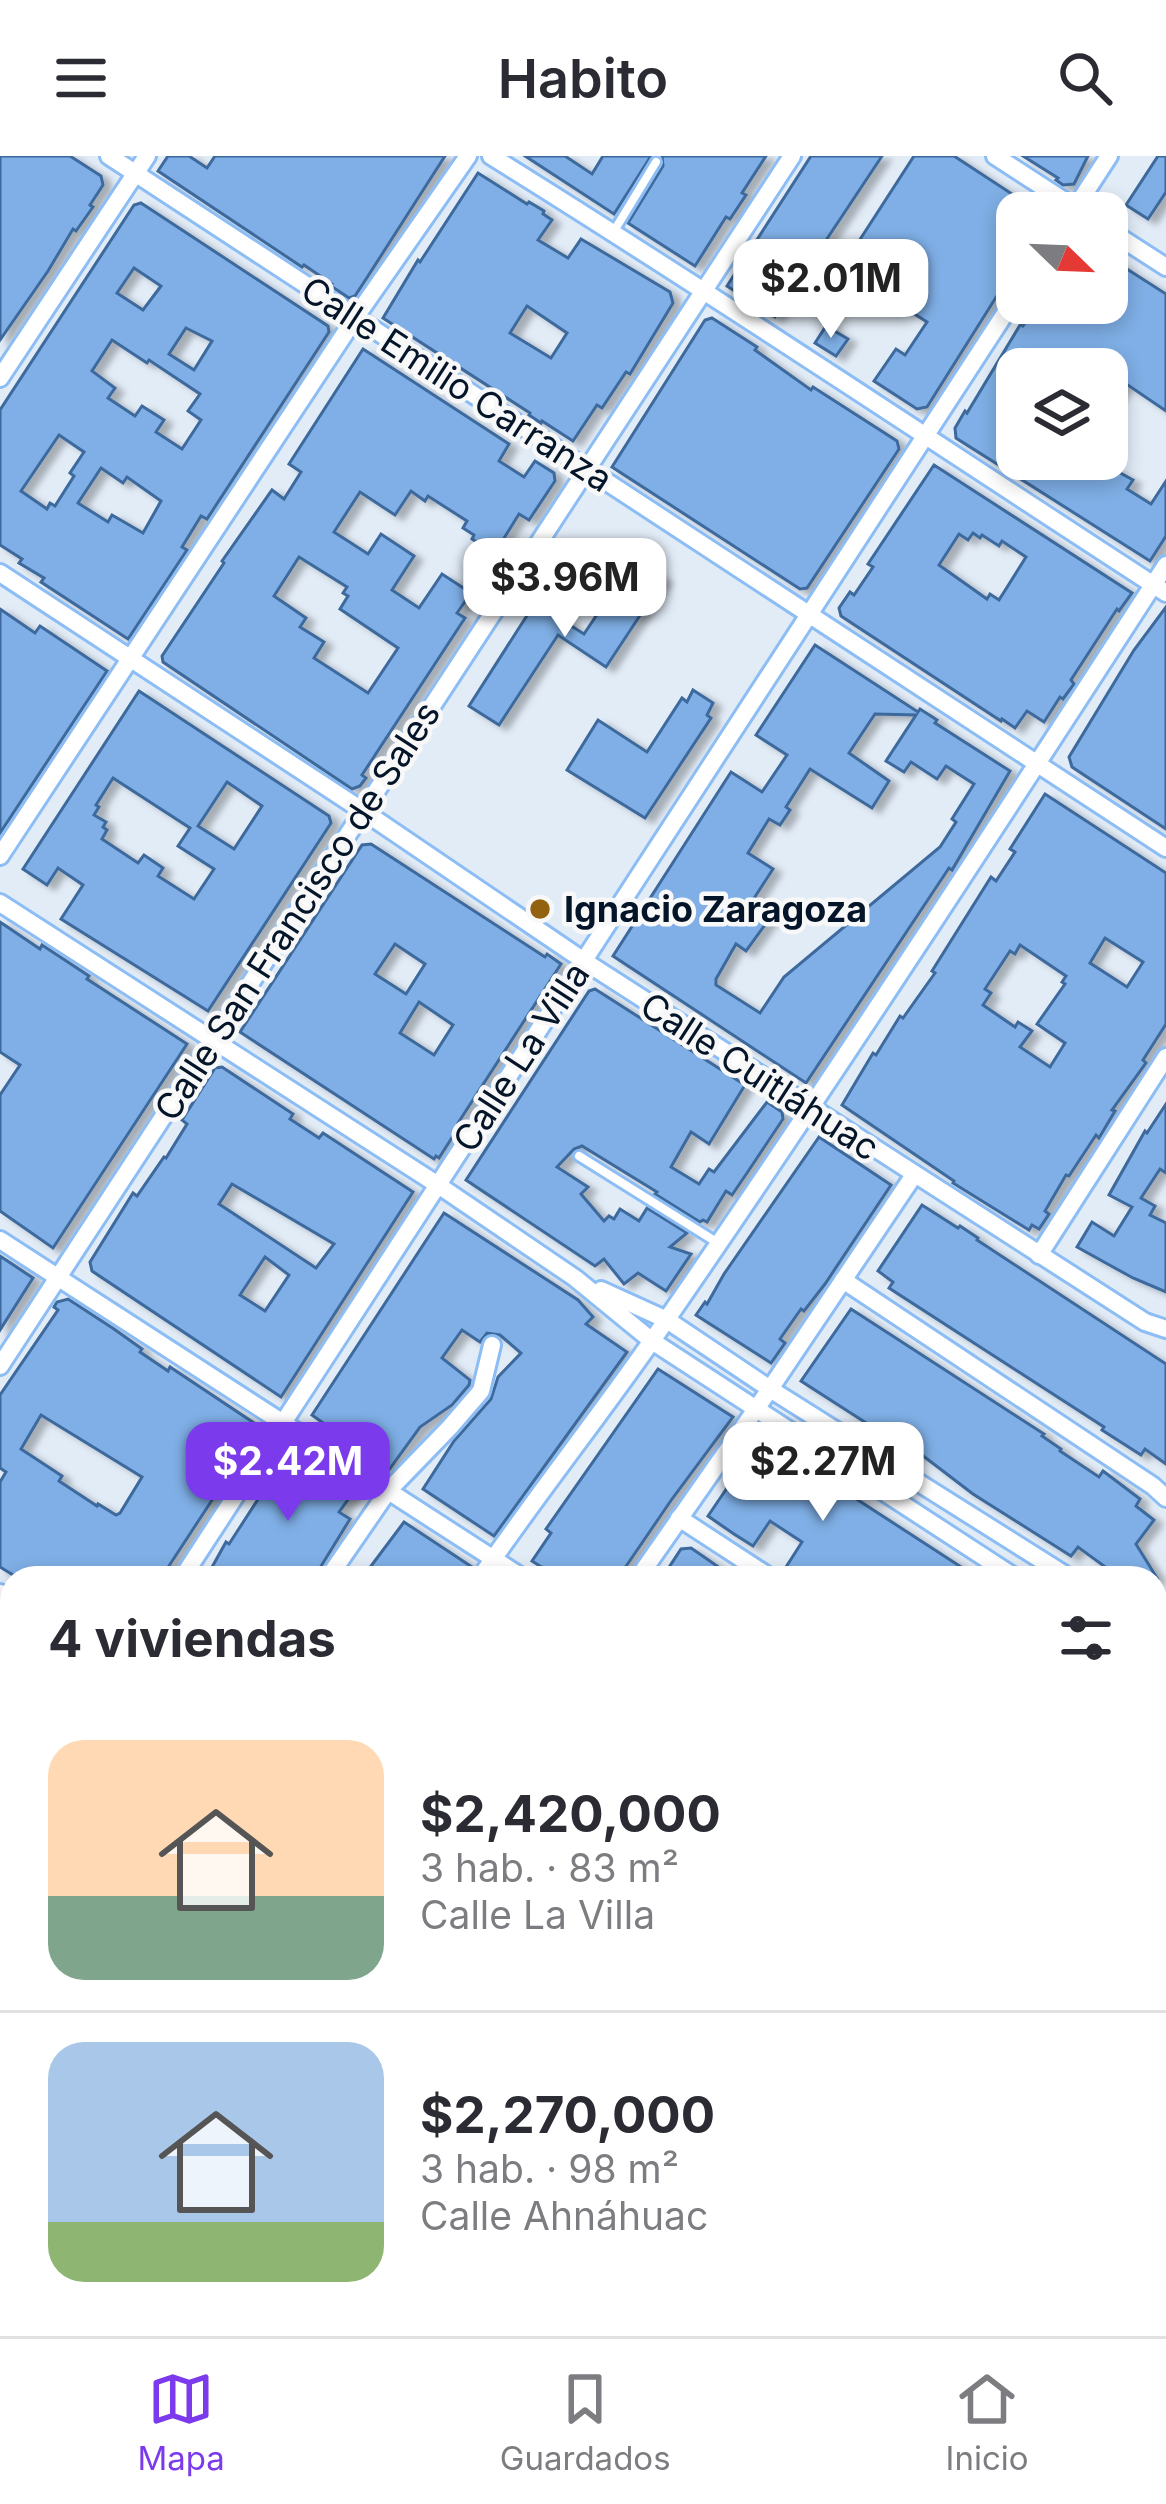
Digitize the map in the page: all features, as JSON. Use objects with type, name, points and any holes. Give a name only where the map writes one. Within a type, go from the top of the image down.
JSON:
[{"type":"street","name":"Calle Emilio Carranza","points":[[109,156],[1166,848]]},
{"type":"street","points":[[0,378],[147,156]]},
{"type":"street","points":[[0,856],[355,318],[468,156]]},
{"type":"street","points":[[491,156],[705,290],[1160,589]]},
{"type":"street","name":"Calle San Francisco de Sales","points":[[0,1366],[791,156]]},
{"type":"street","points":[[995,156],[1048,192]]},
{"type":"street","points":[[1087,192],[1108,156]]},
{"type":"street","points":[[1128,243],[1166,267]]},
{"type":"street","name":"Calle La Villa","points":[[190,1566],[998,324]]},
{"type":"street","points":[[488,1566],[667,1320],[811,1109],[1160,589],[1166,565]]},
{"type":"street","name":"Calle Cuitláhuac","points":[[0,573],[811,1109],[1166,1333]]},
{"type":"street","points":[[0,902],[438,1185],[575,1278],[652,1341],[997,1566]]},
{"type":"street","points":[[1039,1255],[1166,1057]]},
{"type":"street","points":[[646,1566],[914,1175]]},
{"type":"street","points":[[0,1240],[504,1566]]},
{"type":"street","points":[[575,1278],[667,1320],[1051,1566]]},
{"type":"street","points":[[843,1280],[1166,1498]]},
{"type":"street","points":[[336,1566],[388,1491],[481,1391],[492,1345]]},
{"type":"street","points":[[679,1518],[753,1566]]},
{"type":"lane","points":[[613,232],[656,161]]},
{"type":"lane","points":[[579,1156],[719,1243]]},
{"type":"building","points":[[0,156],[70,156],[101,176],[103,185],[93,207],[73,229],[0,340]]},
{"type":"building","points":[[168,156],[189,156],[207,168],[215,156],[445,156],[355,296],[349,298],[158,171]]},
{"type":"building","points":[[525,156],[565,156],[592,174],[603,156],[651,156],[614,214]]},
{"type":"building","points":[[662,156],[766,156],[742,193],[746,195],[695,266],[628,223],[663,166]]},
{"type":"building","points":[[811,156],[882,156],[775,317],[727,286]]},
{"type":"building","points":[[914,156],[954,156],[1009,192],[996,192],[996,297],[927,407],[917,409],[874,381],[896,349],[905,355],[927,322],[891,299],[887,307],[871,297],[875,289],[867,283],[873,274],[848,258]]},
{"type":"building","points":[[1023,156],[1088,156],[1074,184],[1063,185]]},
{"type":"building","points":[[1158,156],[1166,156],[1166,192],[1148,219],[1128,202]]},
{"type":"building","points":[[478,173],[544,211],[552,220],[538,240],[568,258],[581,239],[670,292],[673,303],[630,374],[626,372],[602,408],[597,405],[573,441],[383,318]],"holes":[[[527,306],[567,333],[551,358],[510,333]]]},
{"type":"building","points":[[141,203],[328,326],[329,332],[207,519],[201,516],[182,547],[187,550],[128,639],[41,582],[44,578],[0,545],[0,410],[134,205]],"holes":[[[134,268],[161,286],[143,310],[117,293]],[[186,328],[212,341],[194,370],[169,354]],[[112,340],[200,394],[188,411],[201,420],[182,449],[156,432],[164,420],[142,406],[135,416],[108,398],[115,388],[92,371]],[[59,435],[84,452],[55,506],[50,503],[47,509],[21,491]],[[101,468],[123,483],[127,477],[161,501],[143,533],[112,515],[108,522],[78,503]]]},
{"type":"building","points":[[1128,270],[1166,294],[1166,411],[1128,385],[1128,348],[1006,348],[1023,326],[1128,324]]},
{"type":"building","points":[[712,318],[811,390],[813,387],[897,441],[899,449],[807,588],[800,589],[612,467],[705,320]]},
{"type":"building","points":[[826,326],[848,339],[836,356],[815,343]]},
{"type":"building","points":[[363,349],[509,444],[499,461],[524,477],[535,461],[554,473],[555,481],[529,520],[519,514],[501,543],[510,549],[491,578],[478,569],[491,551],[463,528],[467,521],[428,496],[425,501],[411,491],[395,515],[360,492],[334,532],[368,554],[381,534],[414,556],[392,590],[419,608],[442,574],[471,593],[457,613],[465,618],[362,775],[366,778],[352,789],[163,662],[162,656],[222,561],[272,490],[284,499],[301,472],[289,464]],"holes":[[[299,557],[347,587],[343,593],[348,596],[340,609],[398,648],[368,693],[314,658],[324,642],[300,627],[306,618],[274,596]]]},
{"type":"building","points":[[996,365],[996,463],[956,438],[955,428]]},
{"type":"building","points":[[934,465],[1132,593],[1044,722],[1027,711],[1015,728],[841,616],[839,608],[873,567],[868,564]],"holes":[[[973,533],[999,546],[1002,541],[1026,557],[999,600],[990,594],[987,599],[939,565],[959,534],[968,540]]]},
{"type":"building","points":[[1128,477],[1133,480],[1127,489],[1151,504],[1166,481],[1166,536],[1150,561],[1022,480]]},
{"type":"building","points":[[634,559],[664,579],[606,667],[558,635],[499,725],[469,706],[535,603],[584,634]]},
{"type":"building","points":[[1166,607],[1166,829],[1072,767],[1069,757]]},
{"type":"building","points":[[0,609],[35,633],[40,626],[107,671],[0,833]]},
{"type":"building","points":[[815,645],[1010,771],[952,870],[949,868],[806,1083],[613,956],[731,772],[762,792],[787,755],[756,735]],"holes":[[[875,714],[916,715],[886,761],[904,772],[911,762],[937,779],[946,766],[974,784],[952,819],[956,822],[940,847],[784,977],[760,1013],[716,985],[736,944],[746,951],[770,918],[749,906],[773,869],[748,853],[769,819],[780,825],[810,769],[872,808],[889,781],[849,753]]]},
{"type":"building","points":[[693,690],[713,703],[707,715],[711,718],[645,818],[567,770],[598,720],[647,752],[682,698],[687,702]]},
{"type":"building","points":[[139,691],[329,816],[331,823],[208,1011],[61,919],[83,885],[58,868],[47,885],[23,869]],"holes":[[[113,778],[190,828],[178,846],[214,869],[194,899],[158,876],[163,868],[144,855],[138,863],[102,839],[106,822],[94,815]],[[227,782],[262,806],[234,849],[198,826]]]},
{"type":"building","points":[[1045,794],[1166,873],[1166,1024],[1099,1138],[1096,1135],[1066,1175],[1045,1211],[1049,1214],[1039,1229],[1032,1225],[1029,1230],[842,1105],[873,1053],[935,973],[991,877],[996,881],[1015,852],[1010,849]],"holes":[[[1105,938],[1143,962],[1127,987],[1090,963]],[[1020,945],[1066,976],[1037,1024],[1065,1043],[1050,1067],[1020,1047],[1032,1031],[1018,1022],[1015,1027],[983,1005],[991,993],[985,989],[1010,951],[1015,954]]]},
{"type":"building","points":[[371,844],[561,964],[439,1158],[240,1032],[362,845]],"holes":[[[395,944],[425,964],[406,994],[375,974]],[[419,1002],[453,1025],[434,1055],[400,1033]]]},
{"type":"building","points":[[0,922],[40,949],[42,945],[187,1044],[53,1248],[0,1211],[0,1095],[20,1065],[0,1052]]},
{"type":"building","points":[[595,989],[745,1085],[709,1144],[691,1132],[671,1167],[699,1184],[709,1169],[714,1172],[767,1102],[782,1112],[783,1119],[732,1195],[726,1191],[707,1222],[700,1222],[582,1146],[557,1167],[588,1187],[581,1194],[604,1221],[609,1216],[614,1219],[620,1209],[639,1221],[647,1208],[687,1233],[670,1247],[691,1254],[666,1291],[638,1273],[624,1284],[604,1259],[595,1266],[466,1180],[589,991]]},
{"type":"building","points":[[222,1067],[293,1114],[290,1119],[319,1138],[323,1133],[413,1192],[281,1397],[92,1271],[90,1262],[133,1193],[137,1196],[166,1158],[187,1124],[182,1120],[215,1068]],"holes":[[[232,1184],[334,1244],[316,1268],[219,1204]],[[265,1257],[289,1275],[265,1311],[240,1295]]]},
{"type":"building","points":[[1166,1104],[1166,1173],[1160,1169],[1141,1198],[1155,1206],[1150,1215],[1166,1223],[1166,1292],[1077,1247],[1092,1222],[1114,1236],[1132,1207],[1109,1195]]},
{"type":"building","points":[[819,1137],[891,1185],[825,1284],[780,1339],[785,1343],[771,1363],[696,1315]]},
{"type":"building","points":[[922,1205],[1166,1364],[1166,1464],[1145,1449],[1141,1455],[889,1288],[893,1282],[878,1271]]},
{"type":"building","points":[[444,1213],[578,1300],[593,1317],[586,1324],[627,1352],[494,1536],[423,1489],[454,1441],[491,1399],[498,1377],[521,1353],[500,1335],[487,1333],[480,1342],[462,1330],[442,1358],[470,1380],[469,1385],[452,1405],[420,1427],[389,1470],[312,1415]]},
{"type":"building","points":[[0,1256],[33,1278],[0,1330]]},
{"type":"building","points":[[68,1299],[168,1371],[170,1367],[260,1427],[169,1566],[0,1566],[0,1482],[6,1472],[0,1468],[0,1395],[58,1310],[54,1307]],"holes":[[[41,1415],[142,1477],[120,1513],[97,1506],[21,1449]]]},
{"type":"building","points":[[851,1309],[1044,1434],[1099,1477],[1103,1471],[1140,1499],[1136,1506],[1154,1520],[1136,1544],[1150,1566],[1104,1566],[1078,1547],[1071,1556],[973,1494],[918,1452],[916,1455],[801,1381]]},
{"type":"building","points":[[658,1369],[733,1417],[626,1566],[540,1566],[532,1561],[551,1533],[546,1529]]},
{"type":"building","points":[[763,1435],[776,1443],[772,1450],[799,1466],[802,1461],[960,1566],[787,1566],[802,1542],[770,1521],[753,1546],[708,1516]]},
{"type":"building","points":[[292,1447],[355,1490],[339,1512],[350,1519],[321,1566],[213,1566],[226,1542],[229,1544]]},
{"type":"building","points":[[404,1522],[470,1566],[371,1566]]},
{"type":"building","points":[[691,1548],[717,1566],[670,1566],[681,1549]]},
{"type":"place","name":"Ignacio Zaragoza","points":[[540,909]]}]
